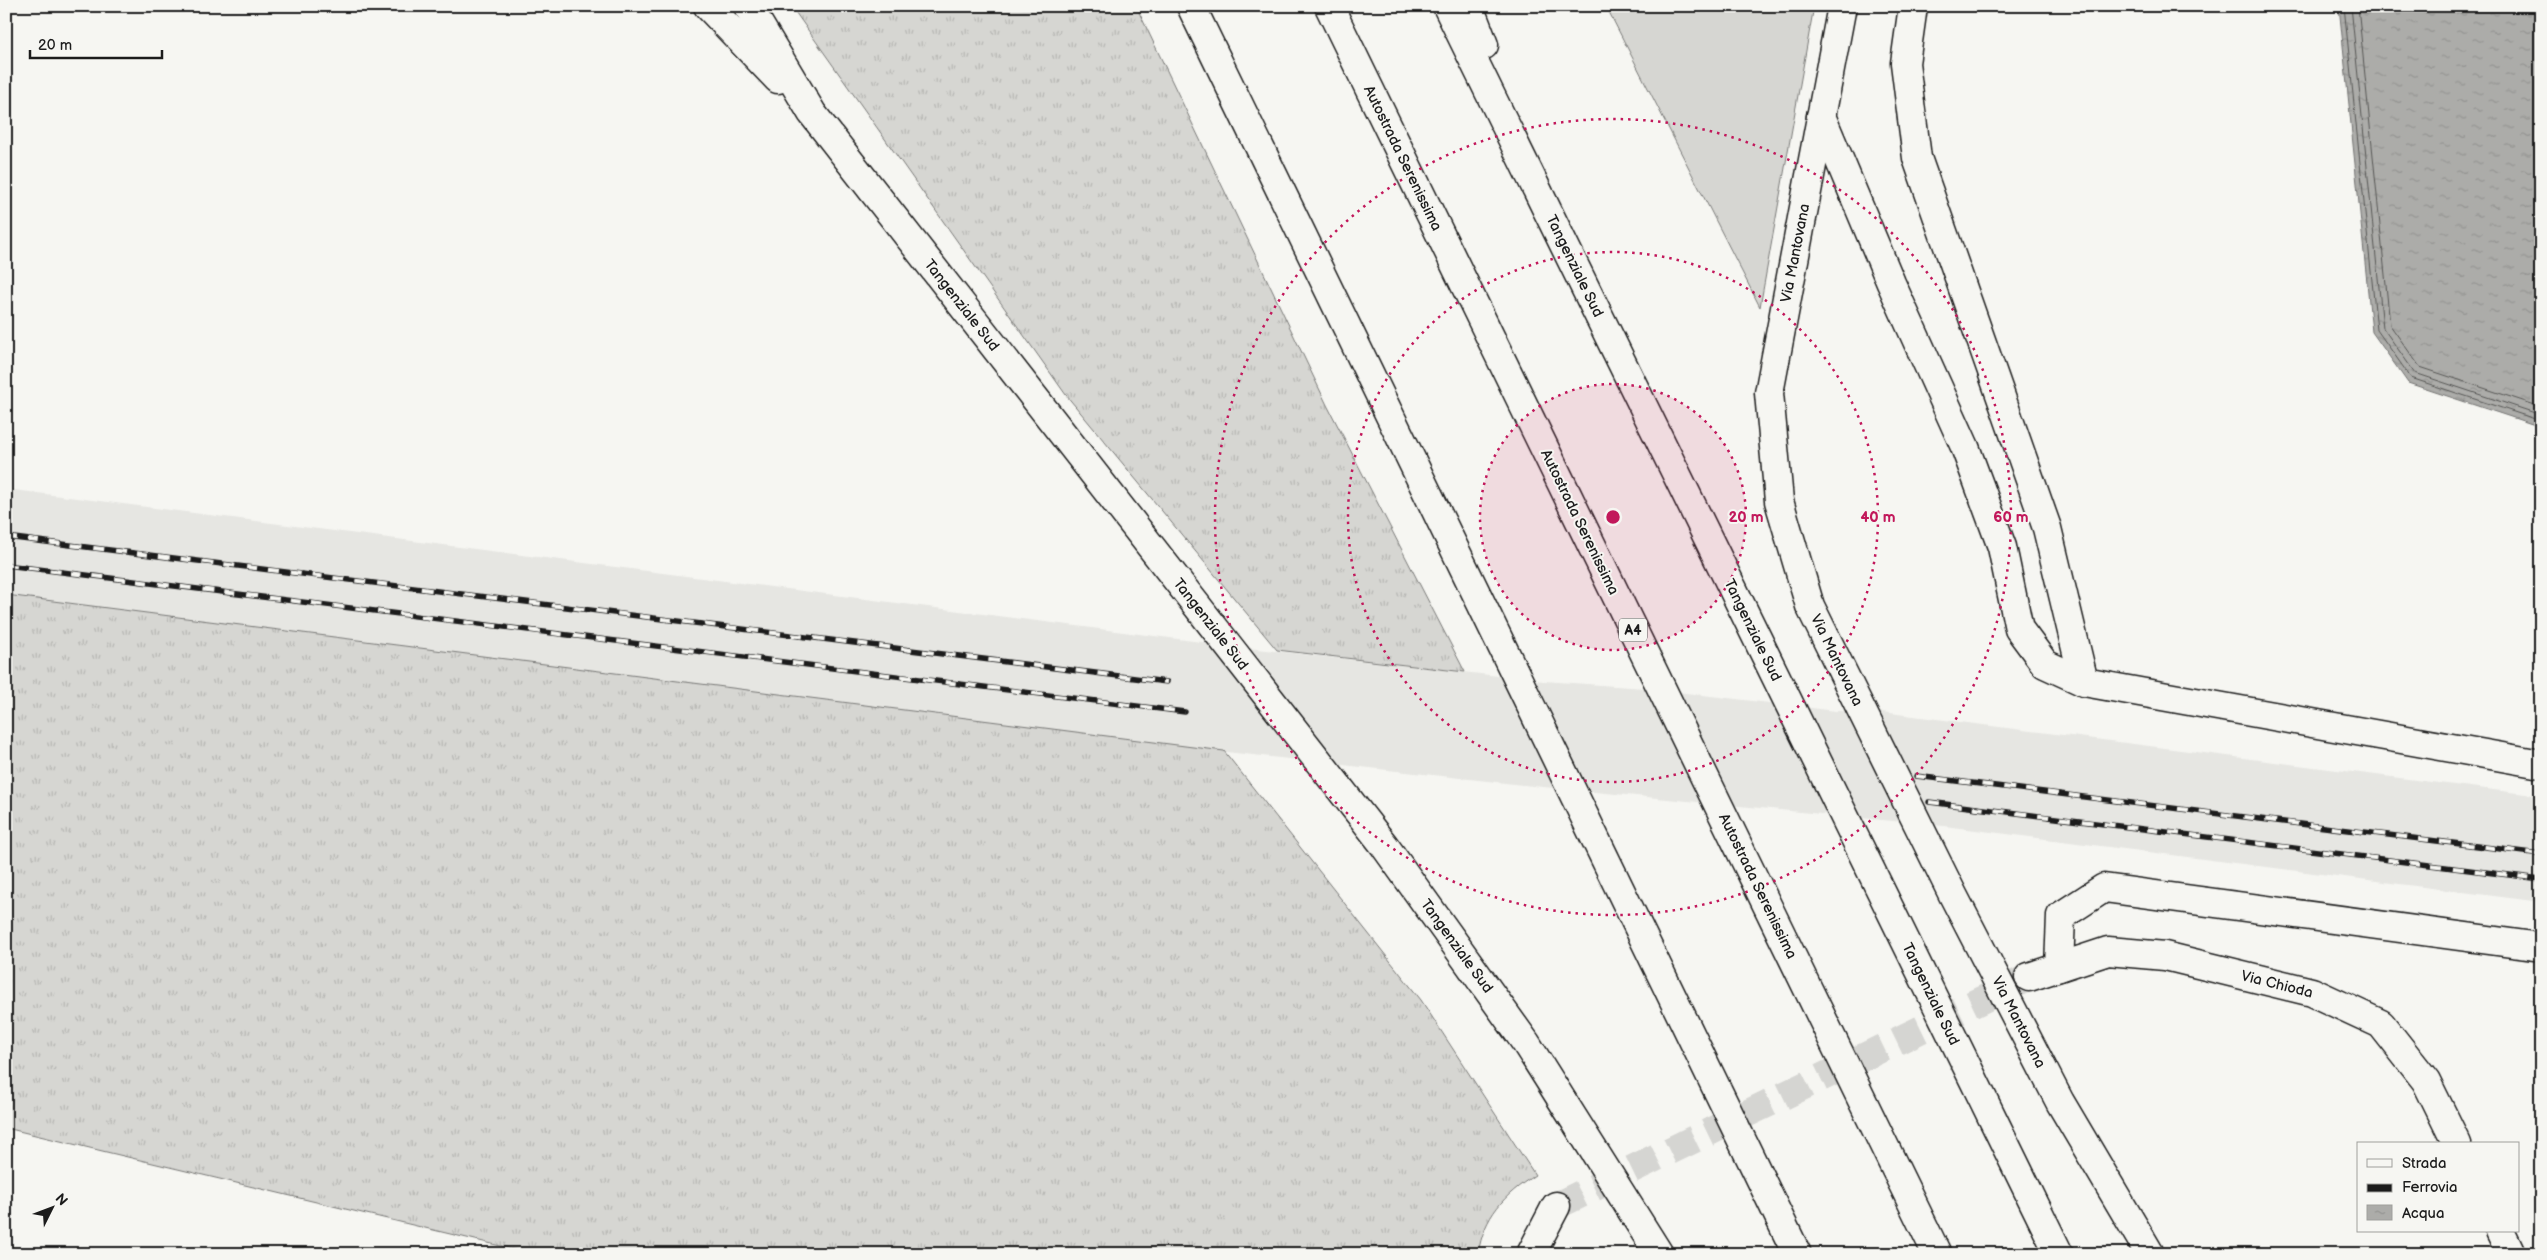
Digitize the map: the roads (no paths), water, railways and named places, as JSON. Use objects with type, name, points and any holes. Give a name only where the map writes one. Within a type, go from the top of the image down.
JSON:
[{"type":"main road","points":[[708,6],[812,114]]},
{"type":"main road","name":"Tangenziale Sud","points":[[748,6],[812,114],[1384,844],[1526,1043],[1659,1254]]},
{"type":"main road","points":[[1190,6],[1797,1254]]},
{"type":"main road","name":"Autostrada Serenissima","points":[[1329,6],[1937,1254]]},
{"type":"main road","name":"Tangenziale Sud","points":[[1447,6],[2059,1254]]},
{"type":"main road","points":[[1468,6],[1547,210]]},
{"type":"main road","name":"Via Mantovana","points":[[1842,6],[1769,393],[1779,501],[1815,615],[1953,895],[2060,1102],[2150,1254]]},
{"type":"main road","points":[[1912,6],[1905,63],[1917,158],[2047,528],[2084,682]]},
{"type":"main road","points":[[1821,116],[1891,283],[1965,447],[2002,547],[2019,629],[2045,664],[2084,682],[2541,764]]},
{"type":"main road","points":[[2059,967],[2061,916],[2104,888],[2541,947]]},
{"type":"main road","name":"Via Chioda","points":[[2029,977],[2108,951],[2164,956],[2312,992],[2381,1024],[2426,1081],[2456,1142]]},
{"type":"main road","points":[[1531,1254],[1556,1206]]},
{"type":"main road","points":[[2500,1232],[2511,1254]]},
{"type":"water","points":[[2339,6],[2541,6],[2541,427],[2408,383],[2372,332]]},
{"type":"tunnel","points":[[1556,1206],[2029,977]]},
{"type":"railway","points":[[6,537],[1167,682]]},
{"type":"railway","points":[[6,565],[1185,712]]},
{"type":"railway","points":[[1916,776],[2541,854]]},
{"type":"railway","points":[[1929,802],[2541,879]]}]
